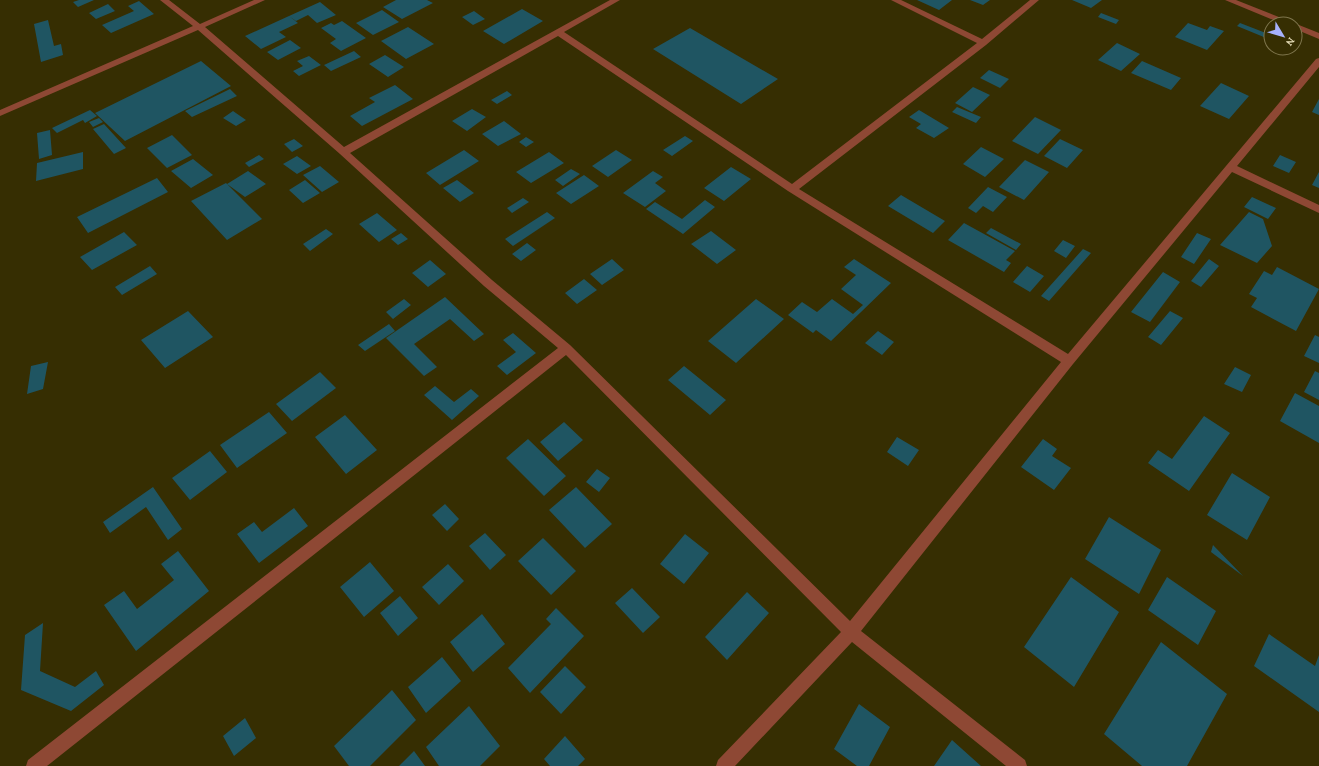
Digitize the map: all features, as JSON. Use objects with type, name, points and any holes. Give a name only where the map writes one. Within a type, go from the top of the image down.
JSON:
[{"type":"street","points":[[164,0],[199,27],[343,152],[488,283],[566,348],[851,632],[1019,766]]},
{"type":"street","points":[[0,113],[261,0]]},
{"type":"street","points":[[343,152],[616,0]]},
{"type":"street","points":[[895,0],[983,43]]},
{"type":"street","points":[[792,189],[983,43],[1035,0]]},
{"type":"street","points":[[1229,0],[1270,16]]},
{"type":"street","points":[[1303,29],[1319,36]]},
{"type":"street","points":[[558,32],[792,189],[1069,361]]},
{"type":"street","points":[[724,766],[851,632],[1069,361],[1319,61]]},
{"type":"street","points":[[1230,167],[1319,209]]},
{"type":"street","points":[[34,766],[566,348]]},
{"type":"building","points":[[79,0],[94,0],[78,7],[73,2]]},
{"type":"building","points":[[396,0],[427,0],[433,3],[402,19],[383,7]]},
{"type":"building","points":[[917,0],[952,0],[939,10]]},
{"type":"building","points":[[970,0],[990,0],[983,5]]},
{"type":"building","points":[[1072,0],[1102,0],[1091,8]]},
{"type":"building","points":[[139,1],[154,14],[111,33],[102,25],[134,11],[128,6]]},
{"type":"building","points":[[320,2],[336,15],[317,23],[308,15],[296,21],[289,16]]},
{"type":"building","points":[[108,4],[115,11],[96,19],[89,13]]},
{"type":"building","points":[[522,9],[543,21],[504,44],[483,31]]},
{"type":"building","points":[[382,10],[399,22],[373,35],[356,23]]},
{"type":"building","points":[[474,11],[485,19],[473,25],[462,17]]},
{"type":"building","points":[[1101,13],[1119,20],[1116,24],[1098,17]]},
{"type":"building","points":[[289,16],[298,23],[279,32],[286,37],[261,49],[245,36]]},
{"type":"building","points":[[48,20],[54,46],[61,44],[63,55],[41,62],[34,24]]},
{"type":"building","points":[[342,21],[366,38],[341,51],[330,43],[336,39],[321,28],[331,23],[334,25]]},
{"type":"building","points":[[1188,23],[1207,30],[1210,26],[1224,31],[1207,50],[1175,37]]},
{"type":"building","points":[[1240,23],[1263,32],[1263,37],[1237,26]]},
{"type":"building","points":[[408,27],[434,44],[406,59],[381,41]]},
{"type":"building","points":[[690,28],[778,79],[741,104],[653,49]]},
{"type":"building","points":[[290,40],[301,48],[278,60],[267,52]]},
{"type":"building","points":[[1117,43],[1140,54],[1121,71],[1098,60]]},
{"type":"building","points":[[354,51],[361,57],[331,71],[324,65]]},
{"type":"building","points":[[385,55],[404,67],[388,77],[369,64]]},
{"type":"building","points":[[309,56],[321,65],[299,76],[293,71],[303,66],[297,61]]},
{"type":"building","points":[[201,61],[231,86],[125,141],[95,113]]},
{"type":"building","points":[[1142,61],[1181,78],[1171,90],[1131,73]]},
{"type":"building","points":[[989,70],[1009,79],[1000,88],[980,78]]},
{"type":"building","points":[[1221,83],[1249,96],[1229,119],[1200,106]]},
{"type":"building","points":[[395,85],[413,99],[362,126],[350,116],[375,102],[369,98]]},
{"type":"building","points":[[973,87],[990,95],[972,112],[955,103]]},
{"type":"building","points":[[230,89],[237,96],[192,117],[185,111]]},
{"type":"building","points":[[507,91],[512,95],[497,104],[491,100]]},
{"type":"building","points":[[1319,99],[1319,115],[1312,112]]},
{"type":"building","points":[[957,107],[981,117],[976,123],[952,112]]},
{"type":"building","points":[[472,109],[486,117],[467,131],[452,121]]},
{"type":"building","points":[[90,110],[97,116],[85,123],[83,120],[57,133],[52,128]]},
{"type":"building","points":[[919,110],[949,128],[934,138],[916,128],[921,124],[909,117]]},
{"type":"building","points":[[233,111],[246,120],[236,126],[223,118]]},
{"type":"building","points":[[1035,117],[1061,130],[1038,154],[1012,141]]},
{"type":"building","points":[[99,118],[103,122],[93,127],[89,122]]},
{"type":"building","points":[[504,121],[521,134],[498,146],[482,134]]},
{"type":"building","points":[[104,124],[126,148],[114,154],[93,129]]},
{"type":"building","points":[[50,130],[52,155],[39,159],[37,133]]},
{"type":"building","points":[[172,135],[192,155],[167,168],[147,148]]},
{"type":"building","points":[[685,136],[693,141],[672,156],[663,150]]},
{"type":"building","points":[[526,137],[534,142],[526,147],[519,142]]},
{"type":"building","points":[[294,139],[303,146],[292,152],[284,144]]},
{"type":"building","points":[[1060,139],[1083,150],[1067,168],[1044,156]]},
{"type":"building","points":[[981,147],[1004,159],[985,177],[963,164]]},
{"type":"building","points":[[464,150],[479,161],[440,185],[426,173]]},
{"type":"building","points":[[616,150],[632,160],[608,177],[592,166]]},
{"type":"building","points":[[83,152],[83,169],[36,181],[37,163]]},
{"type":"building","points":[[549,152],[564,163],[531,183],[516,172]]},
{"type":"building","points":[[259,155],[264,159],[249,167],[245,163]]},
{"type":"building","points":[[1280,155],[1296,162],[1289,173],[1273,166]]},
{"type":"building","points":[[297,156],[311,166],[297,174],[283,164]]},
{"type":"building","points":[[193,159],[213,175],[191,188],[171,171]]},
{"type":"building","points":[[1025,160],[1049,172],[1024,200],[999,187]]},
{"type":"building","points":[[320,166],[339,182],[322,192],[303,175]]},
{"type":"building","points":[[731,167],[751,179],[724,201],[704,188]]},
{"type":"building","points":[[571,169],[580,174],[563,186],[555,180]]},
{"type":"building","points":[[248,171],[266,184],[245,197],[227,184]]},
{"type":"building","points":[[653,171],[663,177],[655,183],[666,191],[645,207],[623,193]]},
{"type":"building","points":[[1319,172],[1319,188],[1312,185]]},
{"type":"building","points":[[584,175],[599,186],[571,204],[556,193]]},
{"type":"building","points":[[157,178],[168,192],[88,233],[77,217]]},
{"type":"building","points":[[305,180],[320,193],[303,203],[289,190]]},
{"type":"building","points":[[457,180],[474,193],[460,202],[443,188]]},
{"type":"building","points":[[226,183],[262,219],[227,240],[191,201]]},
{"type":"building","points":[[988,187],[1007,197],[993,212],[983,206],[976,213],[968,208]]},
{"type":"building","points":[[901,195],[945,221],[933,233],[888,206]]},
{"type":"building","points":[[1252,197],[1276,208],[1268,219],[1244,207]]},
{"type":"building","points":[[523,198],[529,202],[512,213],[507,208]]},
{"type":"building","points":[[705,200],[715,207],[683,234],[646,209],[655,202],[682,219]]},
{"type":"building","points":[[547,212],[555,218],[513,246],[505,239]]},
{"type":"building","points":[[1249,212],[1263,219],[1272,246],[1257,263],[1220,245]]},
{"type":"building","points":[[377,213],[397,230],[379,242],[359,224]]},
{"type":"building","points":[[964,223],[1015,251],[1006,260],[1011,263],[1004,272],[948,240]]},
{"type":"building","points":[[991,228],[1021,244],[1016,250],[986,233]]},
{"type":"building","points":[[326,229],[333,234],[310,251],[303,244]]},
{"type":"building","points":[[711,231],[736,250],[717,264],[691,244]]},
{"type":"building","points":[[124,232],[137,245],[92,270],[80,257]]},
{"type":"building","points":[[401,233],[408,239],[398,245],[391,239]]},
{"type":"building","points":[[1197,233],[1211,239],[1194,264],[1181,257]]},
{"type":"building","points":[[1063,240],[1075,246],[1066,258],[1054,251]]},
{"type":"building","points":[[527,243],[536,250],[521,261],[512,254]]},
{"type":"building","points":[[1083,249],[1091,253],[1049,301],[1041,296]]},
{"type":"building","points":[[612,259],[624,270],[602,285],[590,274]]},
{"type":"building","points":[[854,259],[891,283],[831,341],[816,330],[813,333],[788,315],[802,302],[817,312],[832,299],[853,314],[863,305],[841,289],[856,275],[844,267]]},
{"type":"building","points":[[1209,259],[1219,266],[1201,287],[1191,281]]},
{"type":"building","points":[[430,260],[446,274],[428,287],[412,273]]},
{"type":"building","points":[[150,266],[157,274],[122,295],[115,287]]},
{"type":"building","points":[[1027,266],[1044,276],[1030,292],[1013,282]]},
{"type":"building","points":[[1277,267],[1319,289],[1296,331],[1251,307],[1257,298],[1249,294],[1264,271],[1272,275]]},
{"type":"building","points":[[1163,272],[1180,282],[1150,322],[1131,312]]},
{"type":"building","points":[[584,279],[597,290],[577,304],[565,293]]},
{"type":"building","points":[[445,297],[484,334],[474,341],[450,319],[414,344],[437,367],[424,376],[386,338]]},
{"type":"building","points":[[404,299],[411,305],[393,319],[386,312]]},
{"type":"building","points":[[756,299],[784,319],[736,363],[708,341]]},
{"type":"building","points":[[188,311],[213,337],[165,368],[141,340]]},
{"type":"building","points":[[1170,311],[1183,318],[1161,345],[1148,337]]},
{"type":"building","points":[[389,324],[395,331],[365,351],[358,345]]},
{"type":"building","points":[[878,331],[894,342],[882,355],[865,343]]},
{"type":"building","points":[[513,333],[536,353],[507,375],[497,366],[516,352],[503,340]]},
{"type":"building","points":[[1315,335],[1319,337],[1319,363],[1304,356]]},
{"type":"building","points":[[48,362],[43,389],[27,394],[31,366]]},
{"type":"building","points":[[684,366],[726,400],[710,415],[668,380]]},
{"type":"building","points":[[1235,367],[1251,375],[1242,392],[1224,384]]},
{"type":"building","points":[[1315,371],[1319,373],[1319,400],[1304,392]]},
{"type":"building","points":[[320,372],[336,388],[292,421],[276,404]]},
{"type":"building","points":[[435,386],[454,402],[471,389],[479,396],[452,420],[424,395]]},
{"type":"building","points":[[1295,393],[1319,406],[1319,443],[1280,421]]},
{"type":"building","points":[[269,412],[287,433],[237,468],[220,445]]},
{"type":"building","points":[[345,415],[377,450],[346,474],[315,437]]},
{"type":"building","points":[[1204,416],[1230,433],[1189,491],[1148,463],[1158,450],[1172,459]]},
{"type":"building","points":[[564,422],[583,440],[558,461],[540,442]]},
{"type":"building","points":[[897,437],[919,450],[908,466],[887,452]]},
{"type":"building","points":[[528,439],[566,476],[544,496],[506,458]]},
{"type":"building","points":[[1043,439],[1057,449],[1052,456],[1071,468],[1054,490],[1021,467]]},
{"type":"building","points":[[210,451],[227,472],[190,500],[172,478]]},
{"type":"building","points":[[597,469],[610,478],[599,492],[586,482]]},
{"type":"building","points":[[1232,473],[1270,497],[1247,540],[1207,515]]},
{"type":"building","points":[[153,487],[182,529],[168,540],[146,507],[110,533],[103,522]]},
{"type":"building","points":[[576,487],[612,524],[585,548],[549,510]]},
{"type":"building","points":[[445,504],[459,519],[447,531],[432,515]]},
{"type":"building","points":[[294,508],[308,526],[259,563],[237,534],[254,522],[262,532]]},
{"type":"building","points":[[1109,517],[1161,550],[1139,594],[1085,559]]},
{"type":"building","points":[[485,533],[506,555],[490,570],[469,546]]},
{"type":"building","points":[[685,534],[709,553],[684,584],[660,564]]},
{"type":"building","points":[[543,538],[576,571],[551,595],[518,561]]},
{"type":"building","points":[[1213,545],[1243,576],[1211,552]]},
{"type":"building","points":[[178,551],[209,591],[136,651],[104,605],[124,591],[137,609],[174,580],[161,564]]},
{"type":"building","points":[[370,562],[394,591],[364,617],[340,587]]},
{"type":"building","points":[[448,564],[464,581],[439,605],[422,587]]},
{"type":"building","points":[[1071,577],[1119,612],[1074,687],[1024,647]]},
{"type":"building","points":[[1167,577],[1216,611],[1198,645],[1148,610]]},
{"type":"building","points":[[632,588],[660,617],[643,633],[615,603]]},
{"type":"building","points":[[747,592],[769,613],[727,660],[705,637]]},
{"type":"building","points":[[400,596],[418,618],[398,636],[380,613]]},
{"type":"building","points":[[556,608],[584,636],[530,693],[508,668],[551,624],[546,619]]},
{"type":"building","points":[[482,614],[505,644],[473,672],[450,642]]},
{"type":"building","points":[[43,623],[40,671],[75,687],[96,671],[104,685],[71,711],[21,690],[25,635]]},
{"type":"building","points":[[1269,634],[1315,666],[1319,655],[1319,712],[1254,666]]},
{"type":"building","points":[[1161,642],[1227,694],[1187,766],[1142,766],[1104,734]]},
{"type":"building","points":[[442,657],[461,681],[426,713],[408,687]]},
{"type":"building","points":[[565,666],[586,687],[561,714],[540,692]]},
{"type":"building","points":[[392,690],[416,720],[370,766],[349,766],[334,746]]},
{"type":"building","points":[[859,704],[890,727],[869,766],[857,766],[834,749]]},
{"type":"building","points":[[469,706],[500,746],[480,766],[439,766],[426,747]]},
{"type":"building","points":[[245,718],[256,738],[234,756],[223,736]]},
{"type":"building","points":[[565,736],[585,759],[578,766],[550,766],[544,759]]},
{"type":"building","points":[[952,740],[981,766],[934,766]]},
{"type":"building","points":[[414,751],[425,766],[399,766]]}]
